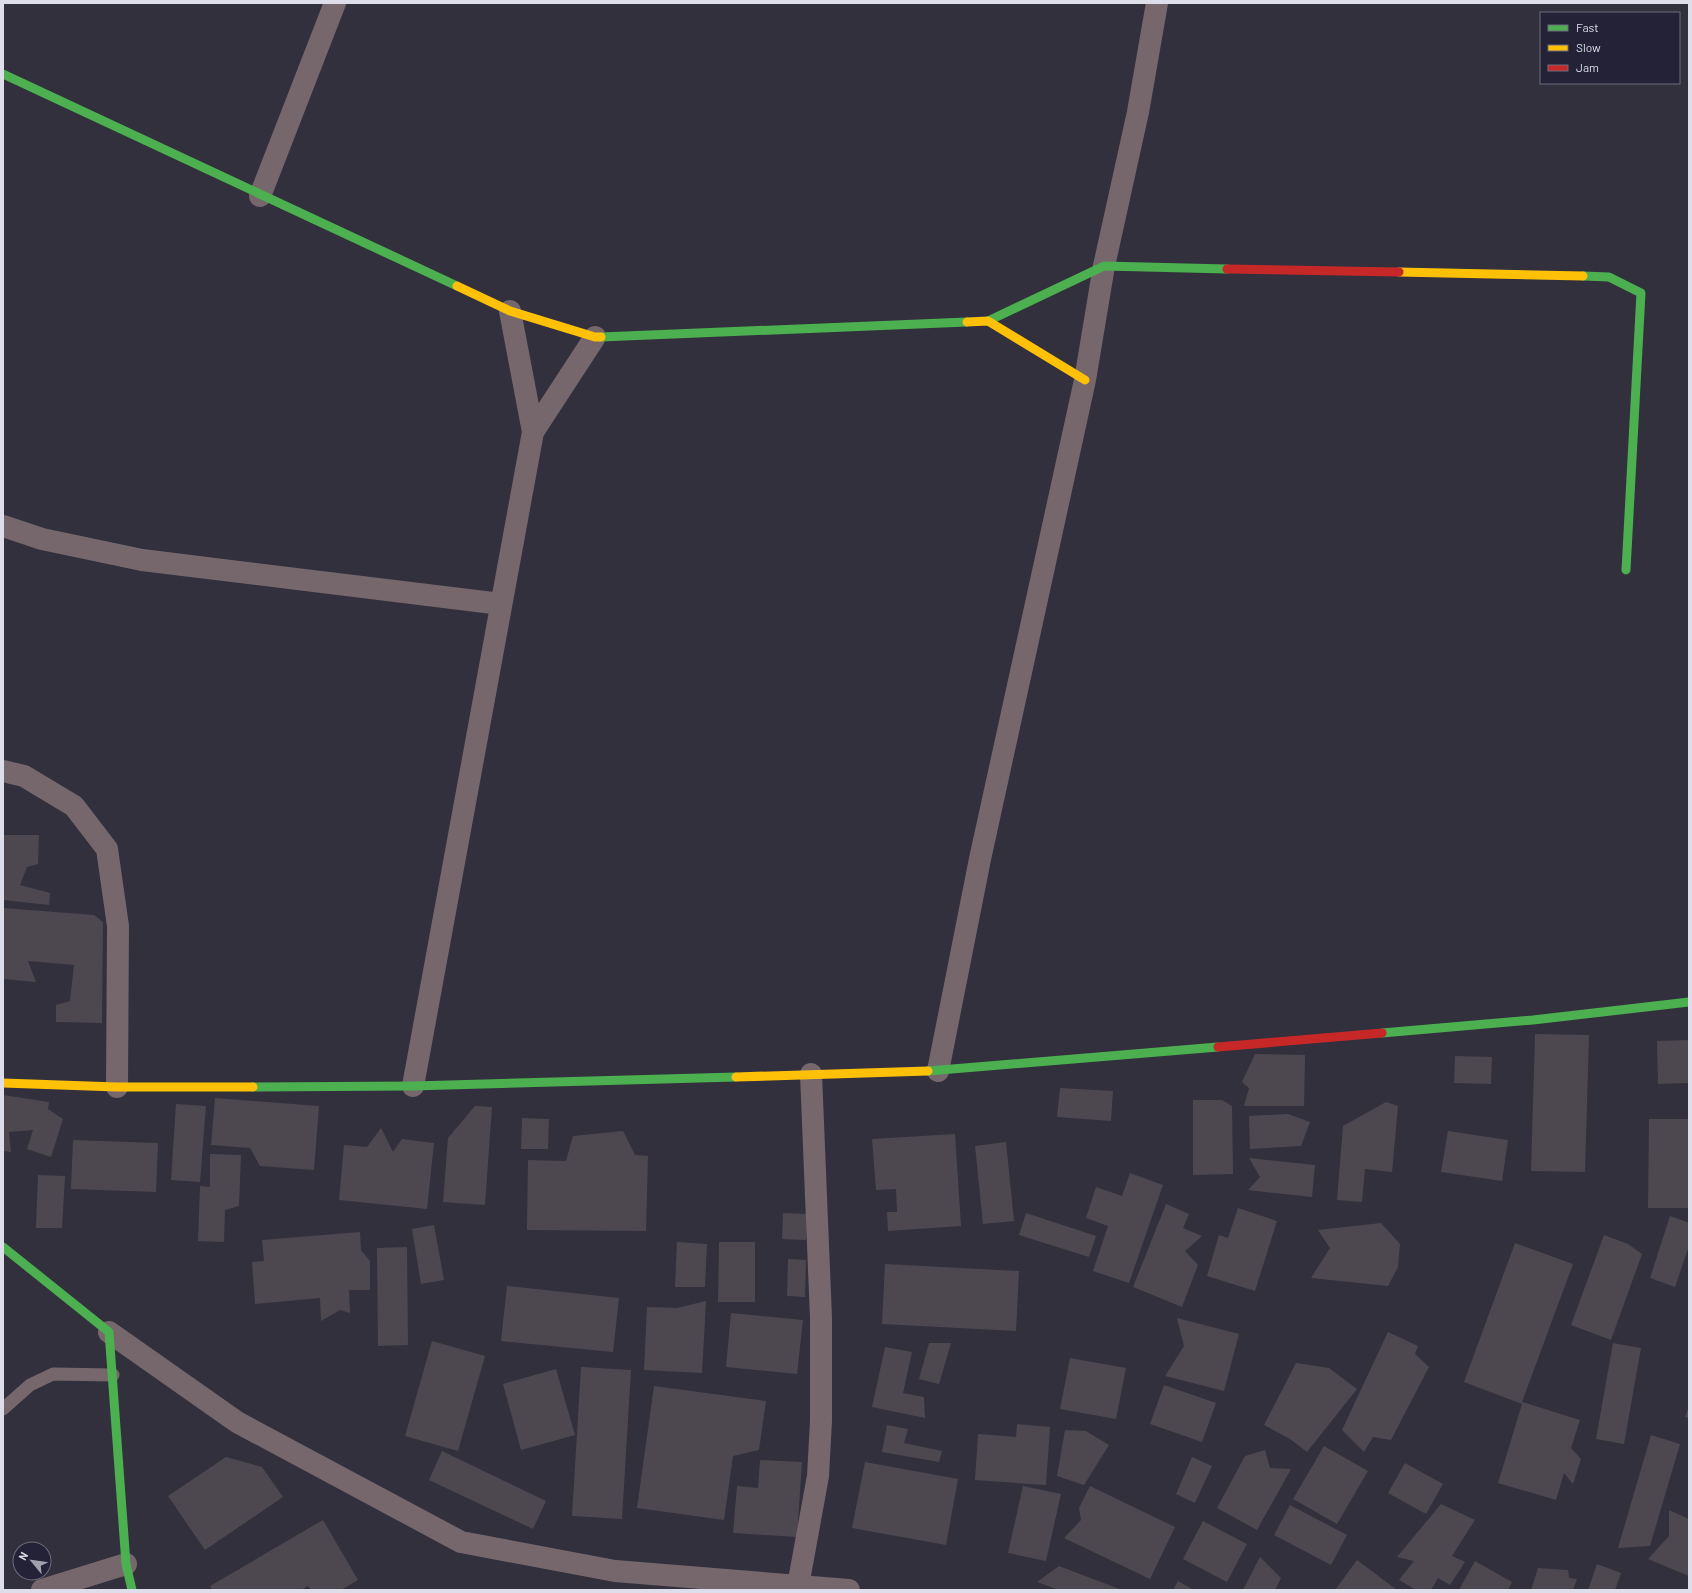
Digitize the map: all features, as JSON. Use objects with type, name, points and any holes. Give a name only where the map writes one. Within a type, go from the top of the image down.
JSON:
[{"type":"street","points":[[260,196],[335,3]]},
{"type":"street","points":[[938,1070],[980,860],[1085,380],[1104,266],[1138,112],[1157,3]]},
{"type":"street","points":[[3,74],[260,196],[510,311],[595,337],[988,321],[1104,266],[1609,277],[1641,293],[1626,570]]},
{"type":"street","points":[[413,1086],[534,432],[510,311]]},
{"type":"street","points":[[988,321],[1085,380]]},
{"type":"street","points":[[534,432],[595,337]]},
{"type":"street","points":[[3,526],[42,539],[142,560],[502,604]]},
{"type":"street","points":[[3,771],[24,776],[74,806],[107,849],[118,926],[117,1087]]},
{"type":"street","points":[[3,1083],[117,1087],[413,1086],[938,1070],[1533,1020],[1689,1002]]},
{"type":"street","points":[[798,1586],[818,1476],[821,1420],[821,1318],[811,1074]]},
{"type":"street","points":[[3,1247],[109,1332],[237,1422],[461,1542],[615,1571],[849,1590]]},
{"type":"street","points":[[109,1332],[126,1564],[132,1590]]},
{"type":"street","points":[[42,1590],[126,1564]]},
{"type":"lane","points":[[3,1409],[30,1385],[53,1374],[113,1376]]},
{"type":"building","points":[[3,835],[39,835],[38,864],[27,867],[20,885],[50,893],[49,905],[3,900]]},
{"type":"building","points":[[3,908],[94,915],[103,922],[102,1023],[56,1022],[56,1005],[70,1001],[74,965],[28,961],[36,982],[3,979]]},
{"type":"building","points":[[1535,1034],[1589,1035],[1585,1172],[1531,1171]]},
{"type":"building","points":[[1689,1040],[1689,1083],[1658,1084],[1657,1041]]},
{"type":"building","points":[[1255,1054],[1305,1055],[1304,1106],[1244,1106],[1249,1088],[1242,1082]]},
{"type":"building","points":[[1455,1056],[1492,1057],[1491,1084],[1454,1083]]},
{"type":"building","points":[[1060,1088],[1113,1091],[1111,1121],[1057,1117]]},
{"type":"building","points":[[3,1095],[49,1102],[48,1109],[63,1119],[51,1157],[27,1149],[33,1130],[9,1132],[11,1152],[3,1151]]},
{"type":"building","points":[[215,1098],[319,1106],[314,1170],[260,1166],[250,1148],[211,1145]]},
{"type":"building","points":[[1193,1100],[1222,1100],[1232,1106],[1233,1174],[1193,1175]]},
{"type":"building","points":[[1386,1102],[1398,1106],[1392,1172],[1365,1169],[1362,1202],[1337,1200],[1343,1126]]},
{"type":"building","points":[[176,1104],[206,1106],[200,1182],[171,1180]]},
{"type":"building","points":[[475,1106],[492,1107],[485,1205],[443,1202],[448,1138]]},
{"type":"building","points":[[1288,1114],[1310,1122],[1301,1146],[1250,1149],[1249,1116]]},
{"type":"building","points":[[522,1118],[549,1119],[548,1149],[521,1149]]},
{"type":"building","points":[[1649,1119],[1689,1119],[1689,1208],[1648,1208]]},
{"type":"building","points":[[381,1128],[393,1152],[402,1139],[434,1143],[427,1209],[339,1200],[344,1145],[367,1147]]},
{"type":"building","points":[[623,1131],[635,1155],[648,1156],[646,1231],[527,1230],[528,1160],[566,1161],[573,1136]]},
{"type":"building","points":[[1448,1131],[1508,1140],[1502,1181],[1441,1172]]},
{"type":"building","points":[[955,1134],[961,1226],[888,1231],[887,1212],[897,1212],[896,1189],[876,1190],[872,1139]]},
{"type":"building","points":[[73,1140],[158,1143],[156,1192],[71,1189]]},
{"type":"building","points":[[1006,1142],[1014,1221],[983,1224],[975,1146]]},
{"type":"building","points":[[210,1154],[241,1155],[239,1206],[225,1210],[224,1242],[198,1241],[200,1186],[210,1187]]},
{"type":"building","points":[[1249,1158],[1315,1165],[1312,1197],[1248,1190],[1260,1177]]},
{"type":"building","points":[[1130,1173],[1163,1185],[1129,1283],[1093,1271],[1108,1226],[1086,1218],[1096,1187],[1122,1196]]},
{"type":"building","points":[[38,1175],[65,1176],[62,1228],[36,1228]]},
{"type":"building","points":[[1166,1204],[1189,1214],[1183,1228],[1202,1236],[1185,1251],[1198,1265],[1182,1307],[1133,1287]]},
{"type":"building","points":[[1238,1208],[1277,1221],[1255,1291],[1207,1276],[1219,1235],[1228,1238]]},
{"type":"building","points":[[783,1213],[807,1214],[806,1240],[782,1239]]},
{"type":"building","points":[[1026,1213],[1096,1236],[1089,1257],[1019,1235]]},
{"type":"building","points":[[1670,1216],[1689,1224],[1689,1246],[1675,1287],[1650,1278]]},
{"type":"building","points":[[1381,1223],[1400,1244],[1398,1267],[1388,1286],[1311,1278],[1330,1248],[1318,1230]]},
{"type":"building","points":[[434,1225],[444,1280],[421,1284],[412,1229]]},
{"type":"building","points":[[360,1232],[361,1250],[370,1261],[370,1290],[349,1290],[350,1313],[340,1310],[321,1321],[320,1298],[255,1304],[252,1262],[264,1261],[262,1240]]},
{"type":"building","points":[[1604,1235],[1628,1244],[1642,1254],[1611,1340],[1571,1325]]},
{"type":"building","points":[[677,1242],[707,1244],[705,1287],[675,1287]]},
{"type":"building","points":[[719,1242],[755,1242],[755,1302],[718,1302]]},
{"type":"building","points":[[1515,1243],[1573,1264],[1522,1402],[1580,1420],[1571,1448],[1581,1459],[1573,1484],[1564,1473],[1556,1500],[1498,1483],[1522,1404],[1464,1382]]},
{"type":"building","points":[[407,1247],[408,1345],[378,1346],[377,1248]]},
{"type":"building","points":[[788,1259],[806,1260],[805,1297],[787,1296]]},
{"type":"building","points":[[885,1264],[1019,1271],[1016,1331],[882,1324]]},
{"type":"building","points":[[507,1286],[619,1298],[613,1352],[501,1341]]},
{"type":"building","points":[[706,1301],[702,1373],[644,1370],[647,1307],[677,1308]]},
{"type":"building","points":[[731,1313],[803,1320],[797,1374],[726,1367]]},
{"type":"building","points":[[1177,1318],[1239,1334],[1224,1391],[1165,1376],[1184,1346]]},
{"type":"building","points":[[1388,1332],[1418,1346],[1415,1354],[1429,1367],[1391,1440],[1373,1437],[1364,1452],[1342,1430]]},
{"type":"building","points":[[432,1341],[485,1356],[458,1451],[405,1436]]},
{"type":"building","points":[[929,1343],[951,1343],[939,1384],[919,1379]]},
{"type":"building","points":[[1613,1343],[1641,1348],[1624,1444],[1596,1439]]},
{"type":"building","points":[[885,1347],[912,1352],[903,1393],[924,1397],[925,1418],[872,1407]]},
{"type":"building","points":[[1070,1358],[1126,1368],[1116,1419],[1060,1409]]},
{"type":"building","points":[[1296,1363],[1329,1368],[1357,1389],[1307,1452],[1290,1439],[1264,1425]]},
{"type":"building","points":[[581,1367],[631,1370],[622,1519],[572,1516]]},
{"type":"building","points":[[556,1369],[575,1435],[521,1450],[503,1384]]},
{"type":"building","points":[[1164,1385],[1216,1403],[1202,1442],[1150,1424]]},
{"type":"building","points":[[654,1386],[766,1401],[759,1450],[733,1456],[724,1520],[637,1508]]},
{"type":"building","points":[[1689,1406],[1689,1418],[1685,1417]]},
{"type":"building","points":[[1017,1424],[1050,1427],[1046,1485],[975,1480],[978,1434],[1016,1437]]},
{"type":"building","points":[[887,1425],[908,1429],[904,1443],[942,1451],[939,1462],[882,1452]]},
{"type":"building","points":[[1065,1430],[1086,1431],[1109,1445],[1084,1485],[1057,1476]]},
{"type":"building","points":[[1651,1435],[1680,1444],[1650,1546],[1618,1548]]},
{"type":"building","points":[[1324,1446],[1368,1471],[1337,1524],[1293,1499]]},
{"type":"building","points":[[1265,1450],[1270,1468],[1291,1469],[1257,1530],[1217,1508],[1245,1456]]},
{"type":"building","points":[[442,1451],[546,1501],[533,1529],[429,1480]]},
{"type":"building","points":[[226,1457],[262,1467],[283,1497],[205,1550],[168,1496]]},
{"type":"building","points":[[1192,1457],[1212,1466],[1195,1503],[1176,1494]]},
{"type":"building","points":[[760,1460],[802,1462],[797,1537],[733,1533],[737,1486],[758,1488]]},
{"type":"building","points":[[865,1462],[958,1479],[946,1545],[852,1528]]},
{"type":"building","points":[[1405,1463],[1443,1484],[1426,1514],[1388,1493]]},
{"type":"building","points":[[1023,1486],[1061,1494],[1046,1561],[1008,1553]]},
{"type":"building","points":[[1090,1486],[1175,1527],[1150,1579],[1064,1538],[1081,1520],[1079,1508]]},
{"type":"building","points":[[1441,1504],[1475,1520],[1452,1556],[1465,1562],[1450,1585],[1438,1578],[1431,1590],[1416,1590],[1399,1580],[1414,1561],[1397,1557]]},
{"type":"building","points":[[1290,1505],[1347,1535],[1331,1565],[1274,1535]]},
{"type":"building","points":[[1669,1510],[1689,1519],[1689,1576],[1648,1559],[1669,1536]]},
{"type":"building","points":[[323,1520],[358,1580],[341,1590],[311,1590],[308,1586],[301,1590],[212,1590],[210,1586]]},
{"type":"building","points":[[1203,1521],[1247,1544],[1227,1582],[1183,1559]]},
{"type":"building","points":[[1260,1557],[1281,1578],[1275,1590],[1243,1590]]},
{"type":"building","points":[[1357,1560],[1397,1590],[1335,1590]]},
{"type":"building","points":[[1475,1561],[1512,1582],[1508,1590],[1459,1590]]},
{"type":"building","points":[[1597,1564],[1621,1573],[1615,1590],[1588,1590]]},
{"type":"building","points":[[1059,1566],[1122,1590],[1059,1590],[1037,1582]]},
{"type":"building","points":[[1538,1568],[1568,1570],[1569,1578],[1577,1579],[1573,1590],[1531,1590]]},
{"type":"building","points":[[1178,1581],[1194,1590],[1173,1590]]},
{"type":"traffic: fast","points":[[3,74],[457,286]]},
{"type":"traffic: fast","points":[[988,321],[1104,266],[1227,269]]},
{"type":"traffic: fast","points":[[1583,276],[1609,277],[1641,293],[1626,570]]},
{"type":"traffic: fast","points":[[601,337],[967,322]]},
{"type":"traffic: fast","points":[[1382,1033],[1533,1020],[1689,1002]]},
{"type":"traffic: fast","points":[[928,1071],[1218,1047]]},
{"type":"traffic: fast","points":[[253,1087],[413,1086],[736,1077]]},
{"type":"traffic: fast","points":[[3,1247],[109,1332],[126,1564],[132,1590]]},
{"type":"traffic: slow","points":[[1399,272],[1583,276]]},
{"type":"traffic: slow","points":[[457,286],[510,311],[595,337],[601,337]]},
{"type":"traffic: slow","points":[[967,322],[988,321],[1085,380]]},
{"type":"traffic: slow","points":[[736,1077],[928,1071]]},
{"type":"traffic: slow","points":[[3,1083],[117,1087],[253,1087]]},
{"type":"traffic: jam","points":[[1227,269],[1399,272]]},
{"type":"traffic: jam","points":[[1218,1047],[1382,1033]]}]
